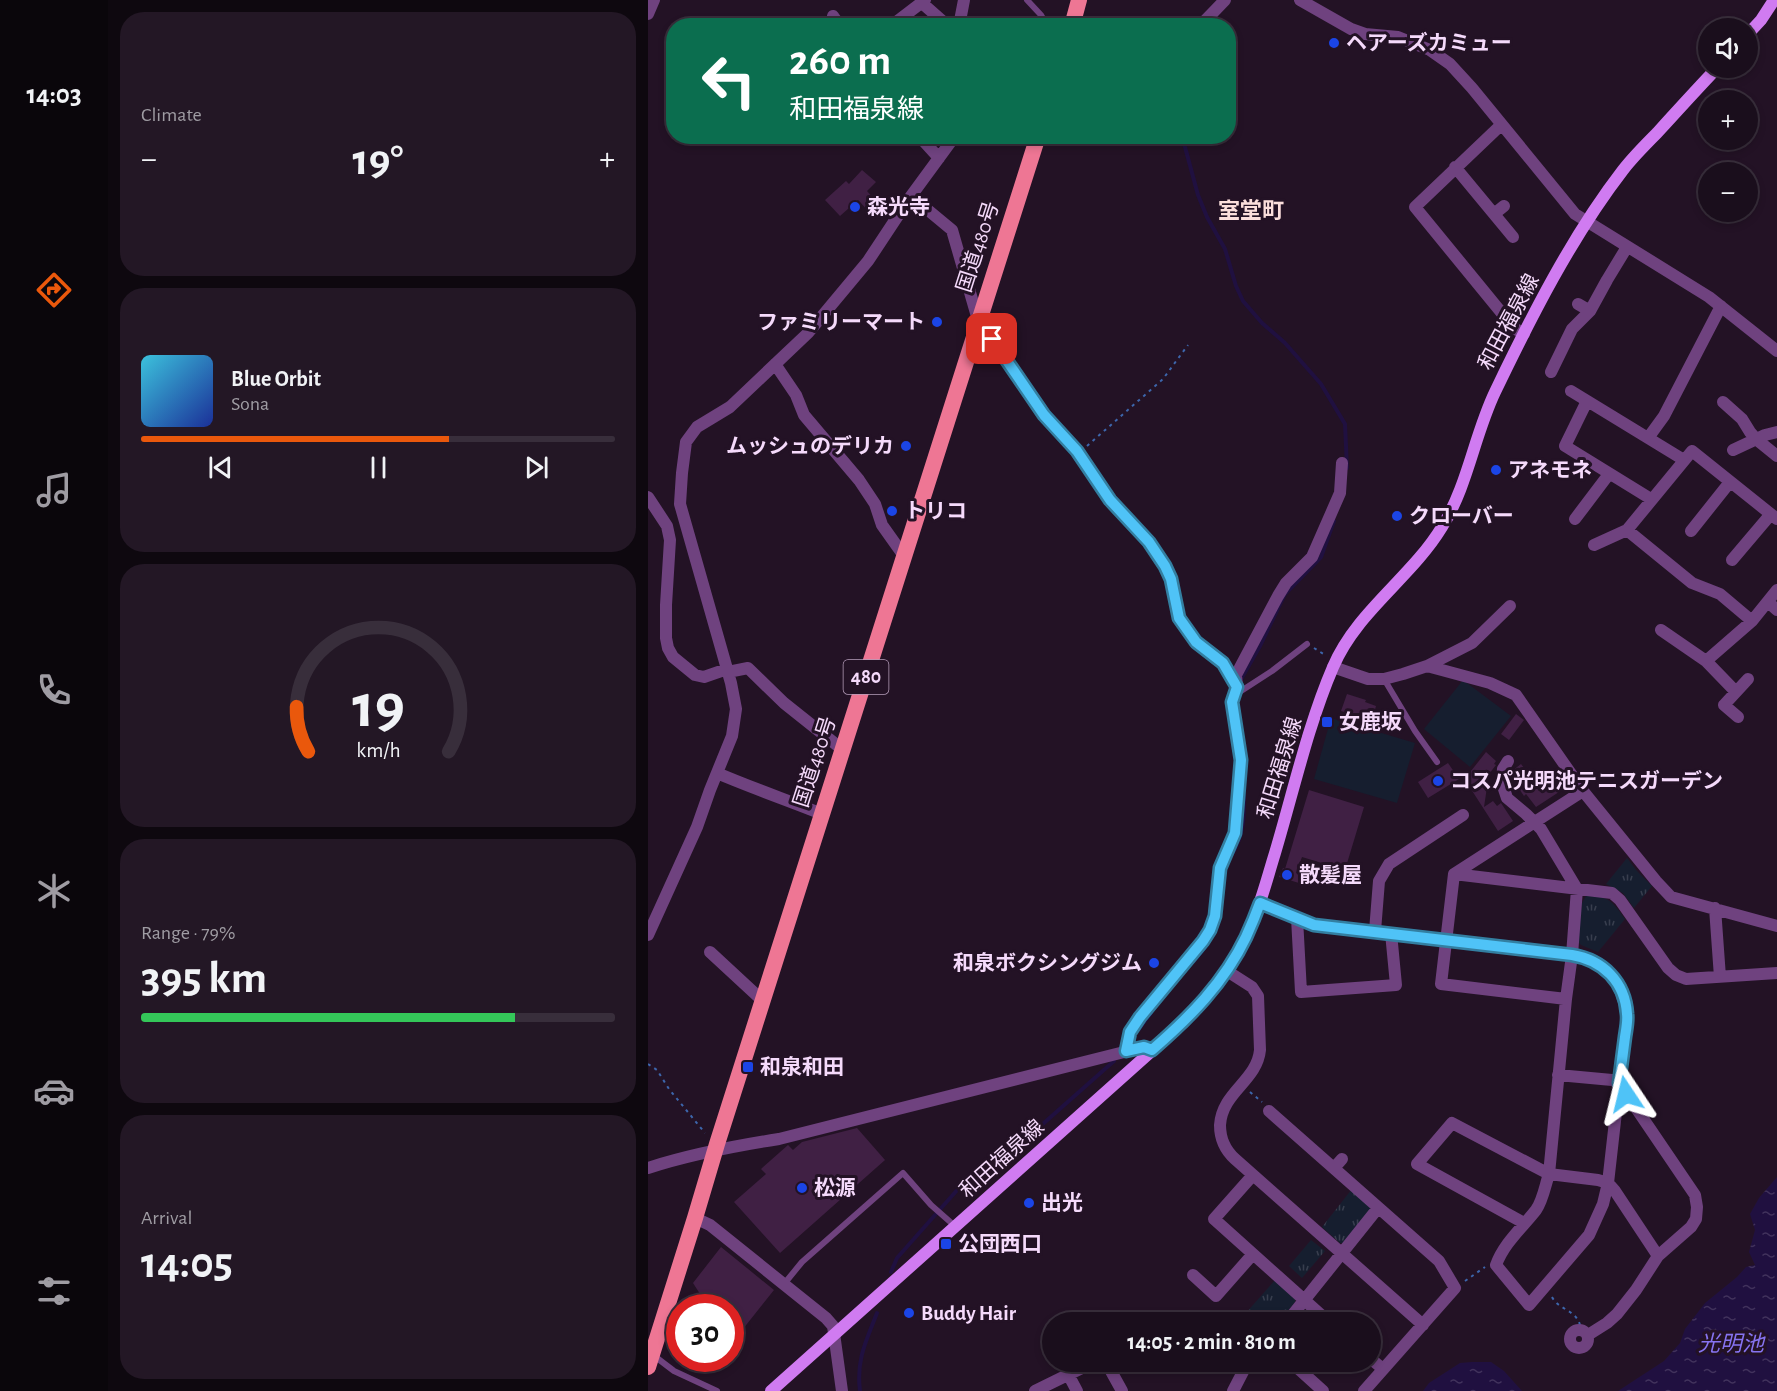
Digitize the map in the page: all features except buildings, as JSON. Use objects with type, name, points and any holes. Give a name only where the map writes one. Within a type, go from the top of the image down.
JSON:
[{"type":"highway","points":[[1074,18],[1079,0]]},
{"type":"highway","name":"国道480号","points":[[649,1357],[1035,144]]},
{"type":"main road","points":[[1758,23],[1774,0]]},
{"type":"main road","name":"和田福泉線","points":[[771,1391],[1183,1023],[1227,971],[1246,937],[1260,903],[1331,663],[1356,628],[1420,558],[1442,529],[1457,500],[1493,396],[1524,334],[1587,221],[1625,168],[1708,78]]},
{"type":"street","points":[[648,14],[654,0]]},
{"type":"street","points":[[961,18],[964,0]]},
{"type":"street","points":[[1208,18],[1225,0]]},
{"type":"street","points":[[1300,0],[1351,29],[1365,34],[1398,37],[1430,50],[1450,64],[1575,214],[1721,306],[1777,351]]},
{"type":"street","points":[[902,18],[924,1],[940,18]]},
{"type":"street","points":[[1500,125],[1415,207],[1514,328],[1524,334]]},
{"type":"street","points":[[926,144],[939,158]]},
{"type":"street","points":[[648,935],[655,904],[697,827],[732,736],[736,709],[728,670],[680,504],[686,441],[697,427],[730,407],[808,333],[868,261],[949,144]]},
{"type":"street","points":[[1455,167],[1499,210],[1513,237]]},
{"type":"street","points":[[911,196],[952,230],[978,320],[1044,415],[1078,454],[1110,500],[1149,542],[1171,579],[1179,618],[1196,642],[1223,663],[1236,691]]},
{"type":"street","points":[[1551,363],[1572,328],[1590,310],[1628,247]]},
{"type":"street","points":[[1578,304],[1590,310]]},
{"type":"street","points":[[1648,438],[1664,416],[1721,306]]},
{"type":"street","points":[[775,364],[796,395],[804,415],[859,480],[875,504],[882,525],[904,556]]},
{"type":"street","points":[[1571,391],[1684,460]]},
{"type":"street","points":[[1587,401],[1565,446],[1651,499]]},
{"type":"street","points":[[1723,402],[1742,419],[1756,439],[1777,456]]},
{"type":"street","points":[[1733,450],[1777,432]]},
{"type":"street","points":[[1594,545],[1627,530],[1692,451],[1774,516],[1732,560]]},
{"type":"street","points":[[1126,1051],[1130,1032],[1140,1017],[1210,930],[1215,916],[1220,868],[1235,833],[1241,760],[1232,702],[1236,691],[1236,675],[1286,583],[1312,557],[1340,493],[1342,464]]},
{"type":"street","points":[[1575,519],[1610,474]]},
{"type":"street","points":[[1691,531],[1730,482]]},
{"type":"street","points":[[648,497],[666,526],[670,540],[666,638],[673,657],[694,675],[704,677],[728,670],[748,668],[784,703],[843,750]]},
{"type":"street","points":[[1627,530],[1692,583],[1720,594],[1752,621]]},
{"type":"street","points":[[1706,661],[1772,606],[1777,590]]},
{"type":"street","points":[[1331,663],[1368,679],[1384,679],[1427,666],[1472,643],[1510,606]]},
{"type":"street","points":[[1661,630],[1670,643],[1706,661],[1736,692]]},
{"type":"street","points":[[1427,666],[1490,683],[1516,695],[1583,791],[1671,897],[1777,926]]},
{"type":"street","points":[[1737,717],[1724,705],[1748,679]]},
{"type":"street","points":[[1260,903],[1314,925],[1446,939],[1572,955],[1585,957],[1605,969],[1619,985],[1627,1016],[1604,1204],[1589,1235],[1529,1305],[1496,1265],[1500,1254],[1537,1209],[1549,1174],[1572,955],[1577,889],[1541,830],[1507,798],[1503,791],[1503,769],[1508,761]]},
{"type":"street","points":[[717,773],[822,814]]},
{"type":"street","points":[[1566,999],[1441,984],[1454,874],[1583,791]]},
{"type":"street","points":[[1375,932],[1379,880],[1389,864],[1463,815]]},
{"type":"street","points":[[1454,874],[1612,893],[1620,900],[1668,968],[1676,975],[1686,979],[1777,973]]},
{"type":"street","points":[[1715,908],[1720,977]]},
{"type":"street","points":[[1297,918],[1301,992],[1396,985],[1391,933]]},
{"type":"street","points":[[710,952],[762,1001]]},
{"type":"street","points":[[1227,971],[1252,987],[1257,996],[1259,1057],[1254,1069],[1224,1106],[1220,1131],[1224,1145],[1230,1154],[1253,1175],[1423,1325]]},
{"type":"street","points":[[648,1168],[716,1148],[779,1139],[1126,1051],[1144,1047],[1152,1050]]},
{"type":"street","points":[[1558,1074],[1612,1080],[1619,1083],[1695,1195],[1697,1207],[1696,1219],[1691,1227],[1658,1256],[1627,1303],[1607,1323],[1584,1333]]},
{"type":"street","points":[[1269,1111],[1288,1120],[1338,1163],[1378,1208],[1438,1261],[1455,1288],[1364,1391]]},
{"type":"street","points":[[1524,1224],[1417,1164],[1452,1123],[1549,1174],[1608,1183],[1658,1256]]},
{"type":"street","points":[[1253,1175],[1214,1219],[1318,1312]]},
{"type":"street","points":[[1295,1312],[1378,1208]]},
{"type":"street","points":[[695,1218],[710,1225],[833,1326],[842,1391]]},
{"type":"street","points":[[1193,1275],[1212,1300],[1253,1254]]},
{"type":"street","points":[[1035,1391],[1072,1372]]},
{"type":"street","points":[[1112,1372],[1122,1391]]},
{"type":"street","points":[[1233,1391],[1243,1372]]},
{"type":"street","points":[[1300,1372],[1315,1388]]},
{"type":"street","points":[[1068,1374],[1077,1391]]},
{"type":"lane","points":[[1027,0],[1043,18]]},
{"type":"lane","points":[[1236,691],[1272,671],[1307,644]]},
{"type":"lane","points":[[1384,679],[1415,731],[1437,762]]},
{"type":"lane","points":[[784,1284],[802,1262],[903,1173],[931,1205],[956,1227]]},
{"type":"lane","points":[[649,1357],[717,1391]]},
{"type":"path","points":[[1078,454],[1163,379],[1188,345]]},
{"type":"path","points":[[1307,644],[1331,663]]},
{"type":"path","points":[[648,1064],[657,1070],[669,1089],[716,1148]]},
{"type":"path","points":[[1242,1084],[1269,1108],[1269,1111]]},
{"type":"path","points":[[1455,1288],[1487,1265],[1496,1265]]},
{"type":"path","points":[[1550,1291],[1556,1304],[1578,1318],[1584,1333]]},
{"type":"green space","points":[[1463,680],[1511,716],[1470,767],[1424,729]]},
{"type":"green space","points":[[1331,718],[1415,743],[1397,803],[1314,779]]},
{"type":"green space","points":[[1627,858],[1652,886],[1634,908],[1623,893],[1606,884]]},
{"type":"green space","points":[[1586,896],[1605,898],[1625,919],[1598,952],[1581,945],[1577,940],[1582,903]]},
{"type":"green space","points":[[1352,1189],[1371,1205],[1370,1210],[1345,1243],[1340,1243],[1322,1227]]},
{"type":"green space","points":[[1311,1240],[1325,1251],[1302,1278],[1289,1266]]},
{"type":"green space","points":[[1275,1280],[1295,1297],[1295,1302],[1287,1312],[1247,1312]]},
{"type":"water","name":"光明池","points":[[1777,1177],[1777,1391],[1618,1391],[1664,1361],[1680,1343],[1685,1329],[1705,1303],[1746,1267],[1755,1265],[1749,1252],[1755,1230],[1750,1214],[1759,1198]]},
{"type":"water","points":[[1491,1362],[1504,1371],[1522,1391],[1423,1391],[1429,1383],[1460,1363]]},
{"type":"waterway","points":[[1184,144],[1198,195],[1225,249],[1243,301],[1262,323],[1285,343],[1321,384],[1345,424],[1347,468]]},
{"type":"waterway","points":[[1240,681],[1285,594],[1321,557],[1334,521]]},
{"type":"waterway","points":[[1231,856],[1239,841],[1242,827],[1244,795]]},
{"type":"waterway","points":[[1194,961],[1206,946]]},
{"type":"waterway","points":[[1139,1029],[1151,1013]]},
{"type":"waterway","points":[[891,1272],[897,1258],[974,1171],[1027,1138],[1114,1061]]},
{"type":"waterway","points":[[860,1391],[861,1360],[877,1313]]},
{"type":"place","name":"ヘアーズカミュー","points":[[1334,43]]},
{"type":"place","name":"森光寺","points":[[855,207]]},
{"type":"place","name":"ファミリーマート","points":[[937,322]]},
{"type":"place","name":"ムッシュのデリカ","points":[[906,446]]},
{"type":"place","name":"アネモネ","points":[[1496,470]]},
{"type":"place","name":"トリコ","points":[[892,511]]},
{"type":"place","name":"クローバー","points":[[1397,516]]},
{"type":"place","name":"女鹿坂","points":[[1327,722]]},
{"type":"place","name":"コスパ光明池テニスガーデン","points":[[1438,781]]},
{"type":"place","name":"散髪屋","points":[[1287,875]]},
{"type":"place","name":"和泉ボクシングジム","points":[[1154,963]]},
{"type":"place","name":"和泉和田","points":[[748,1067]]},
{"type":"place","name":"松源","points":[[802,1188]]},
{"type":"place","name":"出光","points":[[1029,1203]]},
{"type":"place","name":"公団西口","points":[[946,1244]]},
{"type":"place","name":"Buddy Hair","points":[[909,1313]]},
{"type":"district","name":"室堂町","points":[[1251,211]]},
{"type":"route","points":[[992,339],[1054,428],[1077,451],[1110,500],[1149,542],[1171,579],[1179,618],[1196,642],[1223,663],[1237,687],[1232,702],[1241,760],[1235,833],[1220,868],[1215,916],[1203,941],[1130,1032],[1126,1051],[1144,1047],[1152,1050],[1183,1023],[1206,998],[1227,971],[1246,937],[1260,903],[1314,925],[1572,955],[1596,962],[1612,975],[1623,994],[1627,1016],[1619,1083],[1626,1094]]}]
